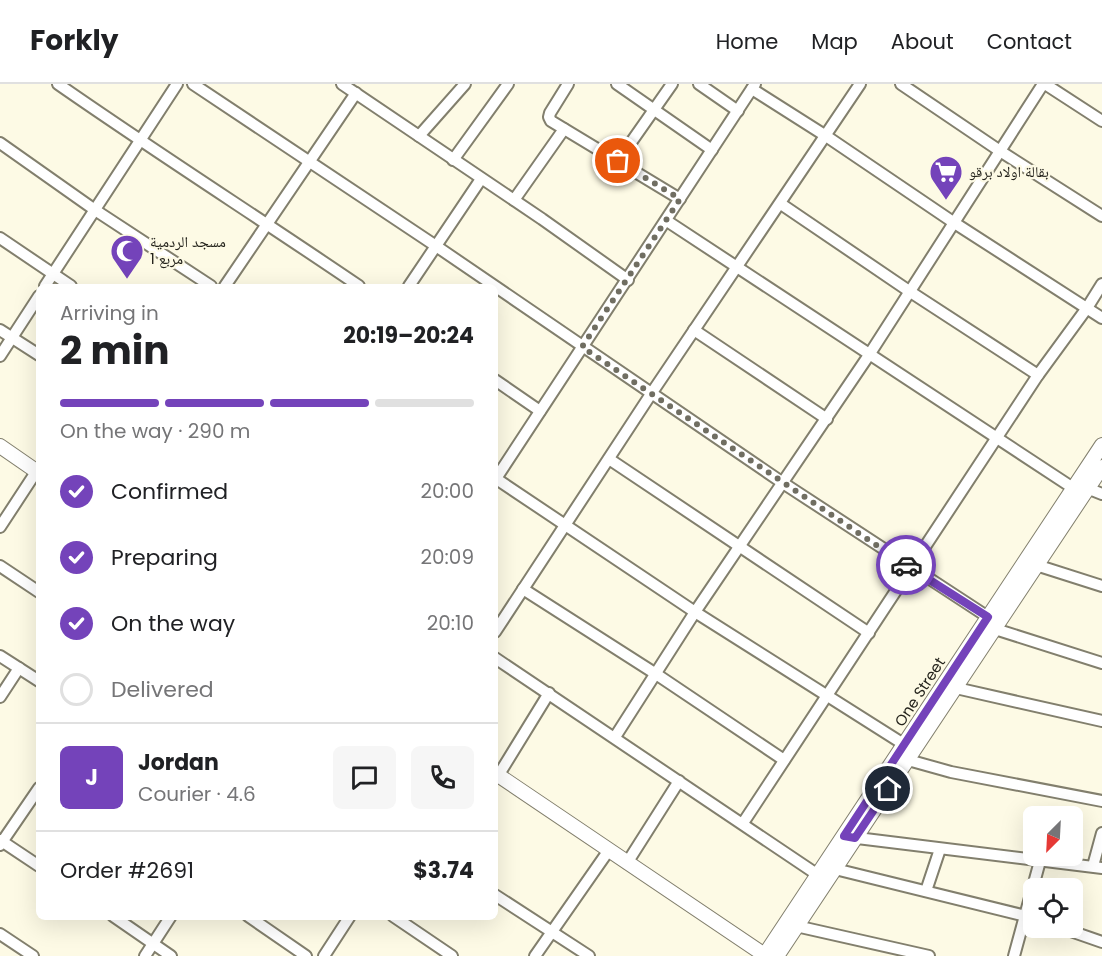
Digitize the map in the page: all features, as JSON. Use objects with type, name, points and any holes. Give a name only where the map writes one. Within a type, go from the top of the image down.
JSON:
[{"type":"street","points":[[58,84],[139,141],[356,284]]},
{"type":"street","points":[[46,284],[177,84]]},
{"type":"street","points":[[194,84],[491,284]]},
{"type":"street","points":[[342,84],[628,280]]},
{"type":"street","points":[[419,136],[465,84]]},
{"type":"street","points":[[453,160],[508,84]]},
{"type":"street","points":[[568,84],[549,117],[551,121],[680,199]]},
{"type":"street","points":[[618,161],[672,84]]},
{"type":"street","points":[[699,84],[738,111]]},
{"type":"street","points":[[498,627],[736,266],[781,204],[861,84]]},
{"type":"street","points":[[901,84],[1102,216]]},
{"type":"street","points":[[615,736],[695,612],[869,355],[1044,84],[1102,121]]},
{"type":"street","points":[[624,86],[712,150]]},
{"type":"street","points":[[498,474],[754,87],[953,222],[1102,318]]},
{"type":"street","points":[[226,284],[356,93]]},
{"type":"street","points":[[514,200],[564,129]]},
{"type":"street","points":[[0,143],[95,210],[208,284]]},
{"type":"street","points":[[410,284],[481,179]]},
{"type":"street","points":[[781,204],[1038,375]]},
{"type":"street","points":[[667,221],[996,438],[1080,488],[1102,494]]},
{"type":"street","points":[[0,238],[68,284]]},
{"type":"street","points":[[743,823],[996,438],[1102,284]]},
{"type":"street","points":[[498,289],[991,623],[1102,663]]},
{"type":"street","points":[[0,356],[36,301]]},
{"type":"street","points":[[0,330],[36,354]]},
{"type":"street","points":[[694,330],[827,418]]},
{"type":"street","points":[[498,382],[540,411]]},
{"type":"street","name":"One Street","points":[[768,956],[818,875],[908,760],[956,687],[991,623],[1036,565],[1102,445]]},
{"type":"street","points":[[0,446],[36,471]]},
{"type":"street","points":[[609,459],[869,633]]},
{"type":"street","name":"One Street","points":[[1080,488],[1102,467]]},
{"type":"street","points":[[0,527],[36,475]]},
{"type":"street","points":[[498,481],[695,612],[905,746]]},
{"type":"street","name":"One Street","points":[[768,956],[796,926],[835,869],[850,837],[905,746],[1070,505]]},
{"type":"street","points":[[1036,565],[1102,586]]},
{"type":"street","points":[[0,567],[36,590]]},
{"type":"street","points":[[523,589],[784,760]]},
{"type":"street","points":[[0,656],[36,679]]},
{"type":"street","points":[[498,660],[615,736],[818,875]]},
{"type":"street","points":[[0,697],[19,668]]},
{"type":"street","points":[[956,687],[1102,721]]},
{"type":"street","points":[[498,772],[549,693]]},
{"type":"street","points":[[908,760],[961,774],[1102,801]]},
{"type":"street","points":[[498,775],[768,956]]},
{"type":"street","points":[[627,862],[679,781]]},
{"type":"street","points":[[36,792],[1,842],[36,864]]},
{"type":"street","points":[[1097,867],[1102,833]]},
{"type":"street","points":[[850,837],[1023,859]]},
{"type":"street","points":[[926,891],[940,849]]},
{"type":"street","points":[[535,956],[609,850]]},
{"type":"street","points":[[835,869],[1023,915]]},
{"type":"street","points":[[498,897],[589,956]]},
{"type":"street","points":[[119,920],[171,956]]},
{"type":"street","points":[[145,956],[168,920]]},
{"type":"street","points":[[255,920],[306,956]]},
{"type":"street","points":[[324,956],[347,920]]},
{"type":"street","points":[[399,920],[452,956]]},
{"type":"street","points":[[796,926],[929,956]]},
{"type":"street","points":[[1014,956],[1023,932]]},
{"type":"street","points":[[0,934],[33,956]]},
{"type":"street","points":[[1083,935],[1102,942]]},
{"type":"way so far","points":[[618,161],[680,199],[582,347],[906,565]]},
{"type":"place","name":"بقالة اولاد برقو","points":[[946,201]]},
{"type":"place","name":"مسجد الردمية مربع 1","points":[[127,280]]},
{"type":"route","points":[[888,789],[855,838],[844,836],[988,617],[906,565]]}]
